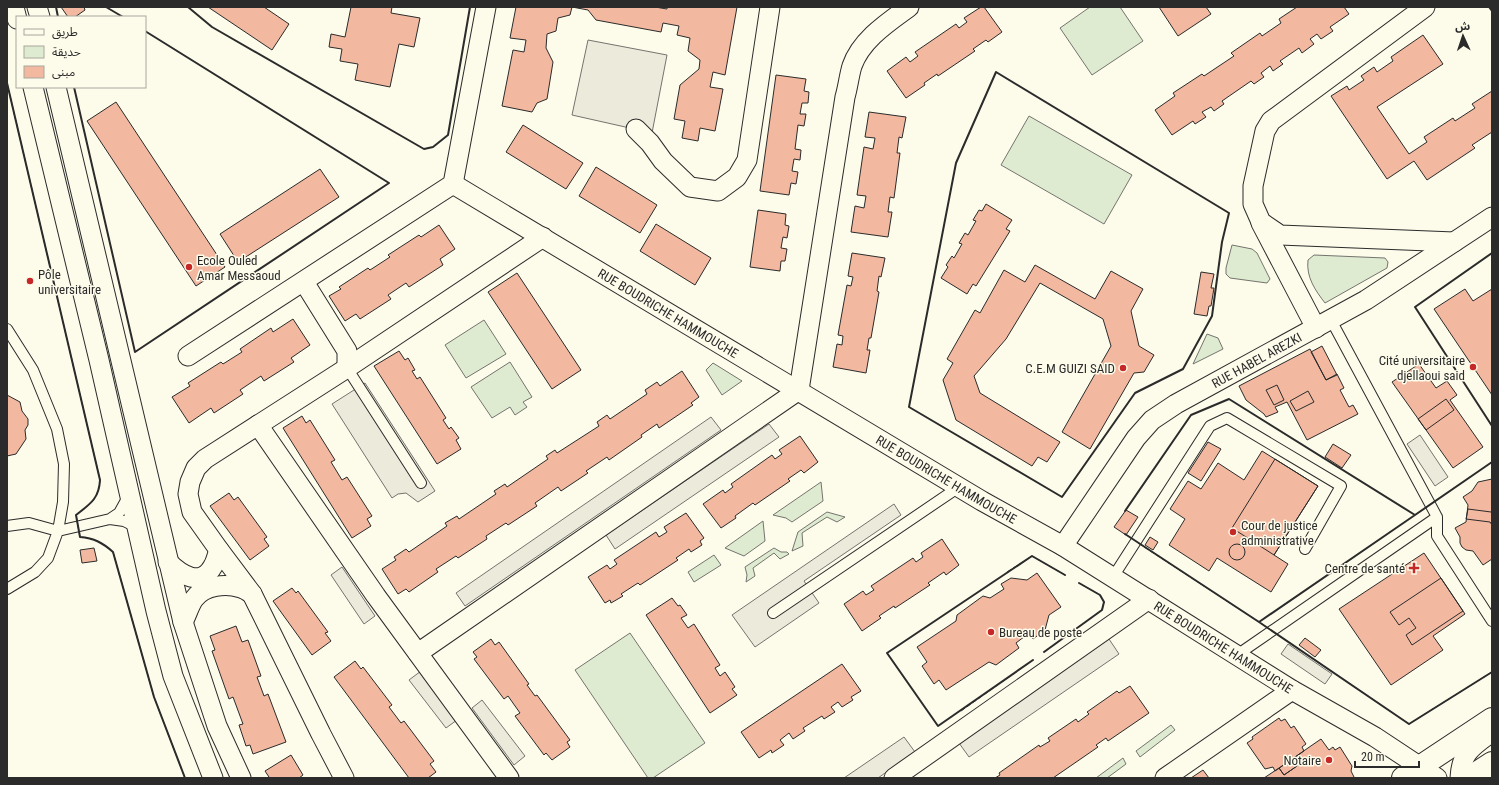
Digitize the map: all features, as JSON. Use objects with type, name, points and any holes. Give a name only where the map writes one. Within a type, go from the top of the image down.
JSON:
[{"type":"main road","points":[[1423,774],[1442,752],[1492,719]]},
{"type":"main road","points":[[1469,778],[1492,763]]},
{"type":"street","points":[[188,356],[453,184],[486,7]]},
{"type":"street","points":[[636,129],[650,143],[663,161],[690,187],[718,191],[737,177],[747,160],[770,7]]},
{"type":"street","points":[[418,653],[799,390],[852,66],[865,44],[879,29],[909,7]]},
{"type":"street","points":[[1323,324],[1261,222],[1253,204],[1253,186],[1266,131],[1271,121],[1425,7]]},
{"type":"street","points":[[33,88],[99,360],[156,611],[173,676],[213,778]]},
{"type":"street","points":[[56,88],[183,622],[217,726],[241,778]]},
{"type":"street","name":"RUE BOUDRICHE HAMMOUCHE","points":[[453,184],[959,487],[1114,577],[1292,690],[1395,750],[1423,774]]},
{"type":"street","name":"RUE HABEL AREZKI","points":[[1063,546],[1136,438],[1152,420],[1176,404],[1366,300],[1492,217]]},
{"type":"street","points":[[1261,222],[1280,235],[1454,242]]},
{"type":"street","points":[[183,622],[194,599],[214,578],[219,550],[192,512],[188,494],[190,482],[196,468],[205,459],[347,368],[543,237]]},
{"type":"street","points":[[304,282],[347,350],[347,368]]},
{"type":"street","points":[[258,425],[376,596],[509,778]]},
{"type":"street","points":[[219,550],[213,566],[216,586],[240,588],[252,594],[344,778]]},
{"type":"street","points":[[168,562],[178,572],[194,578],[214,578],[252,594]]},
{"type":"street","points":[[898,777],[1149,599]]},
{"type":"street","points":[[1165,778],[1292,690]]},
{"type":"street","points":[[1460,778],[1461,764],[1472,746],[1492,732]]},
{"type":"street","points":[[1395,750],[1415,756],[1427,756],[1442,752]]},
{"type":"street","points":[[1395,750],[1400,765],[1395,778]]},
{"type":"street","points":[[1486,778],[1492,768]]},
{"type":"lane","points":[[1323,324],[1437,517],[1437,536],[1492,621]]},
{"type":"lane","points":[[7,329],[33,370],[57,429],[64,464],[63,502],[58,531],[48,558],[35,572],[7,589]]},
{"type":"lane","points":[[347,368],[421,483]]},
{"type":"lane","points":[[1114,577],[1210,426],[1227,418],[1341,486],[1305,549]]},
{"type":"lane","points":[[773,613],[959,487]]},
{"type":"lane","points":[[7,526],[29,523],[58,531],[110,519],[119,513],[130,493]]},
{"type":"lane","points":[[1237,655],[1437,517]]},
{"type":"lane","points":[[110,519],[124,521],[138,528]]},
{"type":"green space","points":[[1090,7],[1120,7],[1143,41],[1092,75],[1060,28]]},
{"type":"green space","points":[[1029,116],[1132,175],[1104,224],[1001,165]]},
{"type":"green space","points":[[1232,245],[1252,249],[1257,253],[1270,279],[1267,283],[1230,278],[1226,274],[1226,268]]},
{"type":"green space","points":[[1314,255],[1385,258],[1388,262],[1387,268],[1325,303],[1315,288],[1308,272],[1308,260]]},
{"type":"green space","points":[[484,320],[506,354],[466,378],[445,345]]},
{"type":"green space","points":[[1207,334],[1218,338],[1223,349],[1193,364]]},
{"type":"green space","points":[[510,362],[532,397],[523,402],[527,407],[515,415],[510,407],[492,418],[471,387]]},
{"type":"green space","points":[[713,363],[742,381],[722,395],[706,370]]},
{"type":"green space","points":[[821,482],[823,501],[792,522],[786,518],[773,515]]},
{"type":"green space","points":[[827,512],[845,517],[837,522],[827,517],[802,533],[803,546],[792,551],[798,532]]},
{"type":"green space","points":[[763,521],[765,541],[744,556],[725,548]]},
{"type":"green space","points":[[774,548],[789,554],[780,559],[774,553],[753,568],[755,576],[746,582],[747,575],[745,567]]},
{"type":"green space","points":[[714,555],[721,565],[694,582],[688,572]]},
{"type":"green space","points":[[630,633],[705,743],[653,778],[648,778],[575,670]]},
{"type":"green space","points":[[1171,725],[1175,730],[1140,757],[1136,751]]},
{"type":"green space","points":[[1123,758],[1126,764],[1107,778],[1096,778]]},
{"type":"shaded area","points":[[588,40],[667,55],[652,133],[572,115]]},
{"type":"shaded area","points":[[365,383],[435,491],[418,502],[406,493],[398,494],[392,498],[332,404]]},
{"type":"shaded area","points":[[711,417],[721,430],[465,606],[456,593]]},
{"type":"shaded area","points":[[769,424],[779,437],[615,549],[606,535]]},
{"type":"shaded area","points":[[1420,435],[1448,477],[1435,486],[1407,444]]},
{"type":"shaded area","points":[[894,504],[901,515],[804,581],[819,603],[755,647],[732,615]]},
{"type":"shaded area","points":[[342,567],[375,616],[364,624],[331,575]]},
{"type":"shaded area","points":[[1109,639],[1119,654],[969,757],[959,743]]},
{"type":"shaded area","points":[[1288,644],[1332,674],[1325,684],[1281,654]]},
{"type":"shaded area","points":[[421,671],[457,720],[446,728],[409,680]]},
{"type":"shaded area","points":[[482,700],[525,756],[514,765],[472,708]]},
{"type":"shaded area","points":[[904,737],[915,752],[878,778],[844,778]]},
{"type":"building","points":[[61,7],[84,7],[85,10],[76,16],[67,16]]},
{"type":"building","points":[[208,7],[264,7],[289,24],[272,50]]},
{"type":"building","points":[[351,7],[392,7],[391,13],[420,18],[414,47],[399,44],[390,87],[355,80],[358,64],[340,61],[342,49],[329,47],[331,34],[345,37]]},
{"type":"building","points":[[516,7],[572,7],[570,15],[558,18],[556,31],[547,34],[546,48],[553,62],[547,99],[537,103],[532,112],[502,106],[513,50],[524,52],[526,40],[510,38]]},
{"type":"building","points":[[572,7],[655,7],[667,9],[667,7],[737,7],[725,75],[713,72],[710,87],[723,89],[715,131],[700,128],[698,141],[682,138],[685,121],[674,119],[680,85],[699,69],[700,60],[688,51],[690,38],[677,35],[679,26],[663,23],[661,32],[596,20],[588,10]]},
{"type":"building","points":[[981,7],[984,7],[1002,32],[988,42],[986,40],[973,49],[975,51],[938,76],[937,74],[924,83],[925,85],[906,98],[887,71],[906,57],[910,62],[918,56],[915,52],[956,24],[959,28],[967,22],[964,18]]},
{"type":"building","points":[[1159,7],[1206,7],[1211,14],[1178,36]]},
{"type":"building","points":[[1297,7],[1344,7],[1349,14],[1330,27],[1333,31],[1321,39],[1317,34],[1310,39],[1314,44],[1302,53],[1299,48],[1280,61],[1283,64],[1273,71],[1270,66],[1261,73],[1264,77],[1254,84],[1251,81],[1222,101],[1224,104],[1214,111],[1211,107],[1202,112],[1206,117],[1195,124],[1193,121],[1172,135],[1155,110],[1175,96],[1173,93],[1202,74],[1204,76],[1234,56],[1231,53],[1260,33],[1262,36],[1281,23],[1279,19]]},
{"type":"building","points":[[1423,35],[1443,64],[1377,107],[1409,154],[1427,142],[1424,137],[1453,118],[1455,121],[1475,108],[1472,104],[1492,91],[1492,132],[1472,145],[1475,148],[1427,180],[1414,161],[1387,179],[1331,96],[1347,86],[1349,90],[1364,80],[1361,76],[1374,67],[1377,72],[1393,61],[1391,57]]},
{"type":"building","points":[[776,75],[806,79],[804,91],[809,92],[808,103],[802,103],[800,114],[806,114],[804,126],[798,125],[795,149],[801,150],[800,160],[794,159],[792,171],[798,172],[796,184],[791,183],[789,195],[760,191]]},
{"type":"building","points":[[116,102],[225,267],[196,286],[87,121]]},
{"type":"building","points":[[869,112],[906,117],[902,138],[899,137],[897,153],[900,153],[894,198],[890,197],[888,212],[892,212],[888,237],[851,232],[855,206],[864,208],[866,196],[857,195],[864,147],[873,149],[875,138],[865,137]]},
{"type":"building","points":[[523,125],[583,163],[566,189],[506,152]]},
{"type":"building","points":[[596,167],[657,205],[640,233],[579,196]]},
{"type":"building","points":[[320,169],[339,197],[238,262],[220,234]]},
{"type":"building","points":[[986,204],[1012,220],[1006,229],[1010,231],[976,286],[973,284],[967,294],[941,278],[948,267],[946,265],[952,256],[954,258],[962,244],[959,243],[965,233],[968,235],[976,221],[973,220],[979,210],[982,211]]},
{"type":"building","points":[[758,210],[786,214],[785,225],[789,226],[787,238],[783,237],[781,248],[787,249],[785,261],[781,261],[780,271],[750,267]]},
{"type":"building","points":[[656,224],[711,258],[695,285],[640,251]]},
{"type":"building","points":[[439,225],[455,249],[440,259],[443,265],[409,287],[406,283],[388,295],[391,299],[360,319],[356,314],[345,321],[329,296],[341,289],[339,287],[368,268],[370,270],[390,257],[388,255],[419,235],[421,237]]},
{"type":"building","points":[[852,253],[885,258],[881,277],[879,276],[877,291],[879,292],[871,338],[869,338],[867,350],[870,350],[866,373],[833,367],[837,344],[842,345],[843,336],[838,335],[847,285],[851,286],[853,277],[848,276]]},
{"type":"building","name":"C.E.M GUIZI SAID","points":[[1035,265],[1095,299],[1111,271],[1143,289],[1131,311],[1139,346],[1154,355],[1144,372],[1134,373],[1090,449],[1062,432],[1111,346],[1103,319],[1040,283],[1006,339],[974,376],[980,393],[1060,442],[1047,462],[1038,457],[1032,466],[956,420],[943,380],[953,363],[947,359],[975,310],[980,313],[1004,270],[1025,282]]},
{"type":"building","points":[[1201,272],[1214,274],[1211,288],[1214,288],[1211,306],[1209,306],[1207,316],[1194,314]]},
{"type":"building","points":[[517,273],[581,370],[552,389],[488,292]]},
{"type":"building","points":[[1465,289],[1473,301],[1492,289],[1492,395],[1434,309]]},
{"type":"building","points":[[293,319],[310,345],[291,358],[294,362],[264,381],[261,376],[240,390],[243,394],[214,413],[211,408],[189,423],[172,397],[190,386],[188,383],[221,362],[223,364],[242,352],[240,349],[271,328],[273,332]]},
{"type":"building","points":[[1322,346],[1337,375],[1326,380],[1311,352]]},
{"type":"building","points":[[1310,349],[1326,380],[1337,374],[1344,388],[1340,390],[1349,407],[1353,405],[1358,414],[1307,440],[1287,402],[1275,407],[1278,412],[1266,417],[1246,400],[1239,386]]},
{"type":"building","points":[[399,351],[405,360],[408,358],[415,370],[412,371],[417,379],[420,377],[446,418],[443,420],[449,429],[451,427],[459,438],[456,440],[461,449],[437,464],[374,366]]},
{"type":"building","points":[[1419,364],[1436,388],[1447,381],[1457,395],[1450,400],[1483,447],[1453,468],[1392,382]]},
{"type":"building","points":[[682,371],[699,397],[691,403],[693,405],[659,428],[657,424],[641,435],[642,437],[609,460],[607,457],[586,471],[588,473],[561,491],[558,487],[535,503],[537,506],[508,525],[506,523],[486,536],[487,539],[458,558],[456,556],[436,569],[438,572],[409,592],[406,589],[398,594],[382,569],[396,560],[394,557],[406,549],[409,552],[447,526],[445,523],[457,516],[459,519],[496,494],[494,491],[505,484],[507,487],[548,459],[546,456],[555,450],[557,453],[599,426],[597,422],[607,415],[610,419],[647,394],[645,390],[657,382],[660,386]]},
{"type":"building","points":[[1277,385],[1284,400],[1274,405],[1266,390]]},
{"type":"building","points":[[1308,391],[1314,402],[1296,411],[1290,401]]},
{"type":"building","points":[[7,395],[20,402],[22,411],[28,419],[28,425],[25,430],[26,439],[16,454],[7,456]]},
{"type":"building","points":[[1446,399],[1454,410],[1426,430],[1418,419]]},
{"type":"building","points":[[302,416],[306,423],[310,420],[335,460],[331,462],[342,480],[347,477],[372,516],[367,519],[371,526],[352,538],[283,428]]},
{"type":"building","points":[[800,436],[818,462],[804,473],[801,470],[788,479],[790,481],[755,505],[753,503],[735,516],[736,518],[721,528],[703,504],[723,490],[725,493],[733,487],[731,484],[772,455],[775,459],[782,454],[779,450]]},
{"type":"building","points":[[1208,442],[1221,449],[1201,481],[1188,473]]},
{"type":"building","points":[[1333,444],[1351,455],[1342,468],[1325,457]]},
{"type":"building","name":"Cour de justice administrative","points":[[1262,451],[1318,486],[1274,555],[1288,564],[1271,592],[1217,558],[1209,571],[1169,545],[1185,519],[1170,509],[1188,481],[1201,489],[1218,463],[1244,480]]},
{"type":"building","points":[[1275,459],[1318,486],[1274,555],[1232,528]]},
{"type":"building","points":[[1492,479],[1492,559],[1483,565],[1473,551],[1466,550],[1462,547],[1460,537],[1455,528],[1466,522],[1468,505],[1463,497],[1472,491],[1478,482]]},
{"type":"building","points":[[229,493],[234,500],[238,497],[267,537],[264,539],[269,546],[250,560],[210,506]]},
{"type":"building","points":[[1468,509],[1492,511],[1492,525],[1490,522],[1466,519]]},
{"type":"building","points":[[1126,510],[1138,517],[1126,535],[1114,527]]},
{"type":"building","points":[[686,513],[704,538],[700,541],[702,545],[691,552],[689,549],[676,558],[678,560],[640,585],[638,583],[621,594],[623,596],[611,603],[610,600],[605,603],[588,577],[607,565],[610,569],[617,564],[614,560],[656,532],[659,537],[667,532],[664,527]]},
{"type":"building","points":[[1150,537],[1158,542],[1153,550],[1145,545]]},
{"type":"building","points":[[942,539],[959,565],[946,575],[944,572],[928,583],[930,585],[895,608],[894,606],[879,616],[881,618],[862,631],[844,604],[863,591],[866,595],[874,590],[871,586],[913,558],[916,562],[923,557],[921,553]]},
{"type":"building","points":[[1234,544],[1240,544],[1245,549],[1243,558],[1240,560],[1234,560],[1229,555],[1229,549]]},
{"type":"building","points":[[94,548],[97,561],[82,563],[80,550]]},
{"type":"building","points":[[1424,553],[1465,614],[1433,636],[1443,650],[1391,685],[1339,609]]},
{"type":"building","name":"Bureau de poste","points":[[1037,573],[1061,607],[1049,615],[1045,630],[1033,639],[1029,633],[1016,643],[1019,648],[996,665],[989,662],[946,690],[939,680],[934,684],[922,666],[927,662],[917,647],[956,621],[957,615],[983,596],[990,598],[1004,589],[1001,584],[1011,578],[1027,580]]},
{"type":"building","points":[[1441,578],[1463,611],[1412,645],[1406,635],[1416,628],[1409,618],[1399,625],[1390,612]]},
{"type":"building","points":[[292,588],[296,593],[298,591],[328,632],[325,633],[331,641],[312,655],[273,601]]},
{"type":"building","points":[[672,598],[678,606],[680,605],[687,615],[681,618],[688,628],[694,624],[720,665],[715,668],[720,676],[725,672],[735,687],[732,689],[737,695],[710,713],[646,615]]},
{"type":"building","points":[[236,626],[242,642],[248,640],[261,676],[257,677],[264,696],[268,694],[286,742],[253,754],[250,745],[246,746],[239,725],[243,724],[233,697],[229,699],[212,651],[215,650],[210,636]]},
{"type":"building","points":[[1305,638],[1321,650],[1315,657],[1299,645]]},
{"type":"building","points":[[491,639],[495,645],[499,642],[529,684],[527,685],[535,696],[537,695],[570,740],[567,742],[570,747],[552,760],[546,753],[544,755],[515,716],[520,713],[508,696],[504,699],[474,659],[477,657],[473,652]]},
{"type":"building","points":[[355,661],[361,669],[363,667],[392,705],[389,707],[401,723],[404,721],[434,761],[430,764],[436,772],[428,778],[409,778],[334,677]]},
{"type":"building","points":[[842,664],[861,691],[851,697],[853,700],[842,707],[838,702],[831,707],[835,712],[824,719],[822,716],[803,728],[805,731],[793,739],[789,733],[780,740],[784,745],[772,753],[771,750],[759,758],[741,732]]},
{"type":"building","points":[[1130,686],[1149,713],[1108,741],[1106,738],[1096,745],[1098,747],[1053,778],[995,778],[1000,775],[999,773],[1039,745],[1040,747],[1050,741],[1048,738],[1076,719],[1078,722],[1089,714],[1087,712],[1117,691],[1119,693]]},
{"type":"building","points":[[1279,718],[1281,721],[1285,719],[1291,728],[1294,726],[1306,744],[1302,747],[1304,751],[1275,771],[1273,767],[1265,769],[1247,743],[1253,739],[1252,737]]},
{"type":"building","points":[[1321,739],[1329,750],[1333,747],[1335,750],[1340,747],[1352,766],[1351,771],[1354,777],[1353,778],[1264,778],[1279,768],[1284,775],[1297,766],[1292,759]]},
{"type":"building","points":[[291,755],[303,775],[299,778],[266,778],[269,777],[265,771]]},
{"type":"building","points":[[1292,759],[1297,766],[1284,775],[1279,768]]},
{"type":"building","points":[[1203,770],[1209,778],[1191,778]]},
{"type":"fence","points":[[7,83],[100,480],[96,497],[76,515],[80,537],[90,538],[106,546],[113,552],[154,697],[185,778]]},
{"type":"fence","points":[[1138,543],[1259,622],[1409,724],[1492,672]]},
{"type":"fence","points":[[1007,572],[1032,556],[1065,575]]},
{"type":"fence","points":[[1044,652],[1102,610],[1104,602],[1100,595],[1079,583]]},
{"type":"fence","points":[[961,711],[1033,660]]},
{"type":"wall","points":[[56,7],[58,16]]},
{"type":"wall","points":[[106,7],[121,16]]},
{"type":"wall","points":[[188,7],[212,27],[424,149],[433,147],[448,135],[470,7]]},
{"type":"wall","points":[[1489,7],[1492,11]]},
{"type":"wall","points":[[74,88],[135,352],[389,183],[146,32]]},
{"type":"wall","points":[[996,72],[1229,213],[1222,242],[1212,316],[1183,369],[1135,393],[1062,497],[909,407],[956,163],[996,72]]},
{"type":"wall","points":[[7,83],[100,480],[96,497],[76,515],[80,537],[90,538],[106,546],[113,552],[154,697],[185,778]]},
{"type":"wall","points":[[1492,253],[1415,307],[1492,426]]},
{"type":"wall","points":[[1125,511],[1191,415],[1229,399],[1415,515],[1492,462]]},
{"type":"wall","points":[[1259,622],[1415,515]]},
{"type":"wall","points":[[1125,534],[1259,622],[1409,724],[1492,672]]},
{"type":"wall","points":[[1033,660],[938,726],[887,653],[1032,556],[1065,575]]},
{"type":"wall","points":[[1044,652],[1102,610],[1104,602],[1100,595],[1079,583]]},
{"type":"place","name":"Ecole Ouled Amar Messaoud","points":[[189,267]]},
{"type":"place","name":"Pôle universitaire","points":[[30,281]]},
{"type":"place","name":"Cité universitaire djellaoui said","points":[[1473,367]]},
{"type":"place","name":"C.E.M GUIZI SAID","points":[[1123,368]]},
{"type":"place","name":"Cour de justice administrative","points":[[1233,532]]},
{"type":"place","name":"Centre de santé","points":[[1414,568]]},
{"type":"place","name":"Bureau de poste","points":[[991,632]]},
{"type":"place","name":"Notaire","points":[[1329,760]]}]
